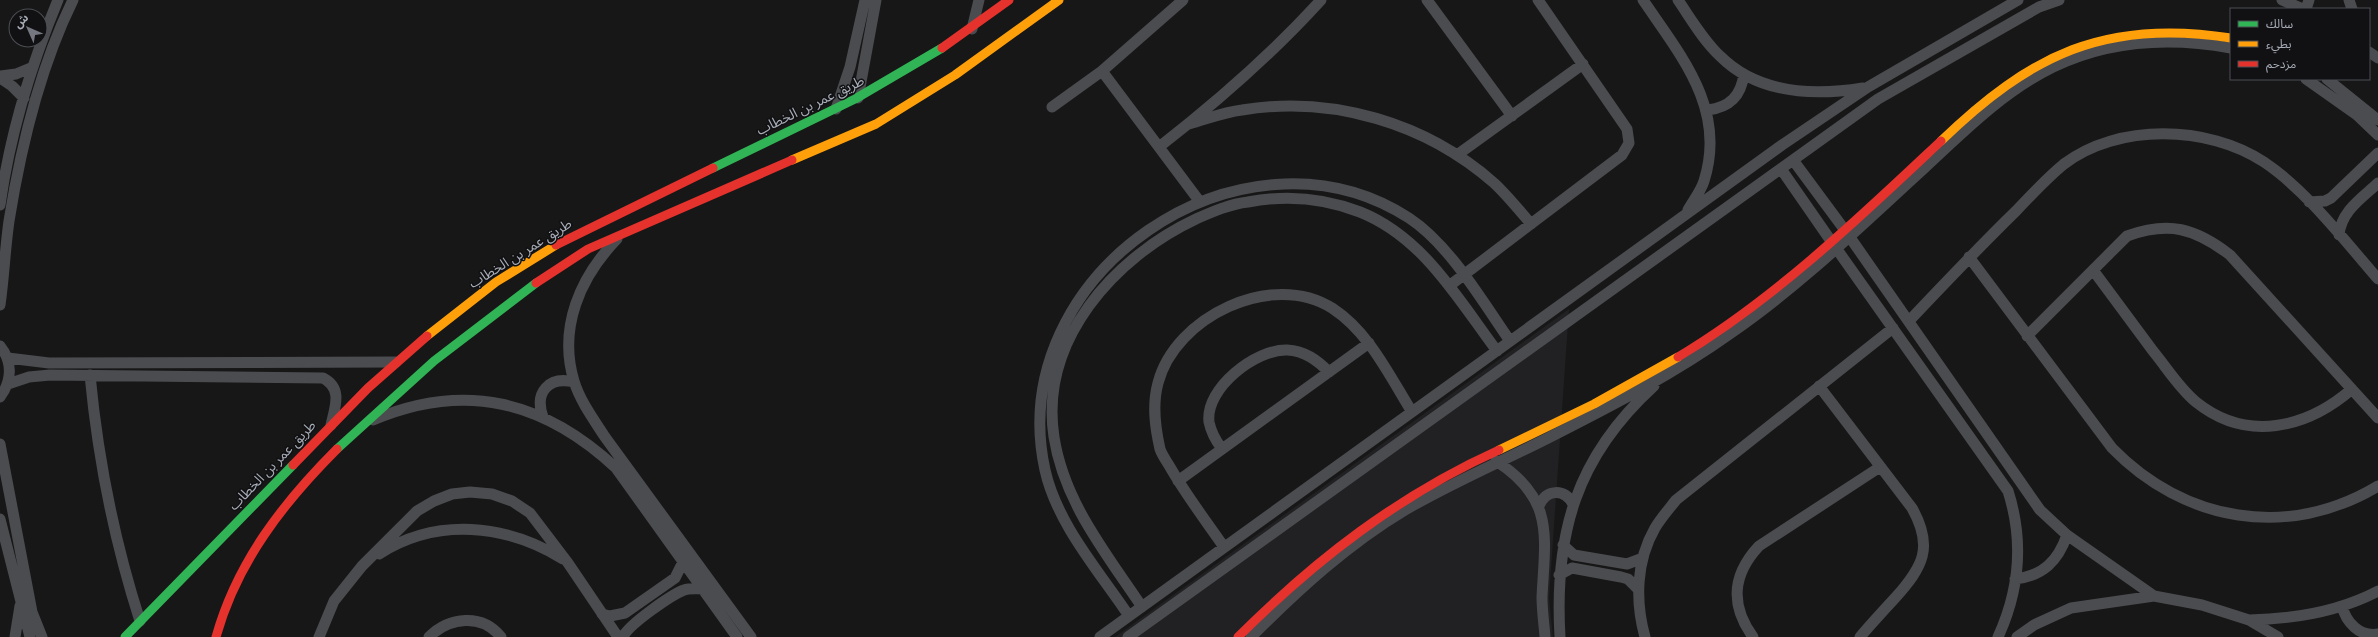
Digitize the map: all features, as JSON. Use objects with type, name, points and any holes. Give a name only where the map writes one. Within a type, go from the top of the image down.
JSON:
[{"type":"street","points":[[0,205],[13,135],[33,67],[58,0]]},
{"type":"street","points":[[0,305],[9,221],[22,149],[42,79],[73,0]]},
{"type":"street","points":[[836,109],[850,68],[865,0]]},
{"type":"street","points":[[858,98],[876,0]]},
{"type":"street","points":[[972,29],[980,0]]},
{"type":"street","name":"طريق عمر بن الخطاب","points":[[124,637],[331,425],[396,362],[475,298],[511,273],[579,231],[858,98],[929,58],[972,29],[1009,0]]},
{"type":"street","points":[[216,637],[236,580],[259,541],[302,487],[363,424],[449,346],[501,306],[548,273],[588,249],[876,124],[955,75],[1059,0]]},
{"type":"street","points":[[1052,107],[1102,71],[1182,0]]},
{"type":"street","points":[[1159,147],[1242,81],[1288,37],[1322,0]]},
{"type":"street","points":[[1427,0],[1512,116]]},
{"type":"street","points":[[1449,286],[1622,155],[1629,143],[1627,128],[1538,0]]},
{"type":"street","points":[[1643,0],[1680,56],[1708,110],[1712,146],[1704,182],[1686,214]]},
{"type":"street","points":[[1678,0],[1704,38],[1720,57],[1744,74],[1775,87],[1802,92],[1824,93],[1868,87]]},
{"type":"street","points":[[1100,637],[1686,214],[1868,87],[2018,0]]},
{"type":"street","points":[[1128,637],[1878,100],[2039,7],[2059,0]]},
{"type":"street","points":[[2282,0],[2301,8]]},
{"type":"street","points":[[1252,636],[1298,591],[1348,549],[1402,512],[1458,480],[1551,436],[1669,372],[1730,334],[1834,244],[1997,91],[2023,73],[2052,57],[2081,46],[2112,37],[2144,32],[2176,31],[2230,38]]},
{"type":"street","points":[[1869,212],[2002,99],[2027,81],[2054,66],[2083,55],[2113,47],[2146,42],[2175,41],[2230,48]]},
{"type":"street","points":[[1457,155],[1583,64]]},
{"type":"street","points":[[0,77],[16,74],[33,67]]},
{"type":"street","points":[[1102,71],[1200,202]]},
{"type":"street","points":[[1708,110],[1719,108],[1734,99],[1743,85],[1744,74]]},
{"type":"street","points":[[0,77],[24,98]]},
{"type":"street","points":[[2307,80],[2357,115],[2378,135]]},
{"type":"street","points":[[2328,80],[2378,120]]},
{"type":"street","points":[[1189,124],[1242,110],[1296,106],[1350,111],[1402,126],[1457,155],[1494,184],[1531,224]]},
{"type":"street","points":[[1909,321],[1969,257],[2064,164],[2091,148],[2118,139],[2178,134],[2208,139],[2237,148],[2264,162],[2288,180],[2378,279]]},
{"type":"street","points":[[2309,202],[2325,201],[2331,198],[2378,153]]},
{"type":"street","points":[[1793,160],[1909,321],[2040,510],[2067,535],[2154,596]]},
{"type":"street","points":[[1781,169],[2008,491],[2015,514],[2019,546],[2015,579],[2008,615],[1998,637]]},
{"type":"street","points":[[1129,616],[1076,539],[1058,507],[1046,472],[1042,450],[1040,436],[1040,399],[1047,363],[1061,328],[1080,297],[1104,268],[1133,242],[1166,220],[1200,202],[1236,190],[1273,183],[1310,183],[1347,189],[1380,202],[1410,218],[1441,246],[1510,341]]},
{"type":"street","points":[[2339,235],[2340,226],[2347,212],[2378,183]]},
{"type":"street","points":[[1142,607],[1072,500],[1060,468],[1053,434],[1053,400],[1059,366],[1071,334],[1089,304],[1112,278],[1140,252],[1173,230],[1209,214],[1246,202],[1284,198],[1323,201],[1360,213],[1395,231],[1425,256],[1497,351]]},
{"type":"street","points":[[2027,336],[2127,236],[2146,229],[2167,227],[2187,230],[2210,240],[2230,255],[2378,418]]},
{"type":"street","points":[[621,235],[593,267],[575,303],[569,342],[574,382],[588,410],[605,437],[751,637]]},
{"type":"street","points":[[1969,257],[2112,448],[2129,465],[2152,483],[2177,498],[2206,507],[2263,518],[2292,517],[2326,510],[2358,498],[2378,486]]},
{"type":"street","points":[[2093,270],[2179,385],[2197,402],[2211,412],[2244,423],[2264,427],[2287,425],[2312,417],[2328,408],[2352,389]]},
{"type":"street","points":[[1238,637],[1292,584],[1343,542],[1397,504],[1454,471],[1547,428],[1682,354],[1795,279]]},
{"type":"street","points":[[1224,547],[1178,481],[1161,451],[1154,417],[1158,382],[1173,351],[1197,326],[1226,306],[1252,298],[1279,294],[1305,298],[1330,307],[1352,323],[1369,343],[1412,412]]},
{"type":"street","points":[[1644,637],[1640,620],[1638,589],[1644,558],[1655,528],[1676,500],[1893,328]]},
{"type":"street","points":[[1178,481],[1369,343]]},
{"type":"street","points":[[0,346],[8,358],[10,371],[8,384],[0,397]]},
{"type":"street","points":[[1222,449],[1213,436],[1209,421],[1210,408],[1218,391],[1241,368],[1265,355],[1287,350],[1303,353],[1318,360],[1329,372]]},
{"type":"street","points":[[8,358],[49,363],[396,362]]},
{"type":"street","points":[[1560,637],[1557,597],[1559,575],[1563,545],[1573,504],[1596,454],[1628,410],[1669,372]]},
{"type":"street","points":[[8,384],[40,375],[323,378],[333,386],[336,392],[336,404],[331,425]]},
{"type":"street","points":[[90,375],[100,460],[111,519],[140,621]]},
{"type":"street","points":[[543,417],[540,402],[545,388],[554,382],[564,380],[574,382]]},
{"type":"street","points":[[1819,386],[1915,513],[1921,524],[1924,542],[1922,560],[1914,577],[1860,637]]},
{"type":"street","points":[[363,424],[395,411],[422,404],[463,400],[497,403],[543,417],[562,426],[590,445],[616,468],[737,637]]},
{"type":"street","points":[[0,444],[32,612],[42,637]]},
{"type":"street","points":[[1496,461],[1512,472],[1528,487],[1538,506],[1545,526],[1546,557],[1542,599],[1544,637]]},
{"type":"street","points":[[1753,637],[1743,623],[1737,598],[1740,574],[1751,554],[1759,546],[1880,467]]},
{"type":"street","points":[[320,637],[334,601],[362,566],[417,511],[446,496],[470,492],[492,494],[512,501],[530,513],[568,562],[618,637]]},
{"type":"street","points":[[1538,506],[1545,496],[1555,492],[1566,495],[1573,504]]},
{"type":"street","points":[[0,519],[30,637]]},
{"type":"street","points":[[362,566],[388,548],[418,536],[449,530],[481,529],[512,535],[541,546],[568,562]]},
{"type":"street","points":[[2015,579],[2027,577],[2048,567],[2060,553],[2067,535]]},
{"type":"street","points":[[1563,545],[1574,555],[1627,564],[1644,558]]},
{"type":"street","points":[[602,614],[610,616],[625,613],[675,578],[683,562]]},
{"type":"street","points":[[1559,575],[1563,571],[1572,568],[1621,576],[1628,579],[1638,589]]},
{"type":"street","points":[[623,637],[632,624],[675,595],[693,588],[703,589]]},
{"type":"street","points":[[2249,620],[2302,616],[2342,606],[2378,591]]},
{"type":"street","points":[[2017,637],[2034,626],[2071,608],[2154,596],[2202,604],[2249,620],[2278,637]]},
{"type":"street","points":[[15,637],[21,602]]},
{"type":"street","points":[[2342,606],[2347,619],[2356,629],[2365,633],[2378,634]]},
{"type":"street","points":[[429,637],[452,621],[468,620],[484,624],[501,637]]},
{"type":"shaded area","points":[[1569,309],[1549,598],[1553,637],[1115,637]]},
{"type":"traffic: fast","points":[[713,168],[855,99],[942,48]]},
{"type":"traffic: fast","points":[[337,449],[434,361],[536,283]]},
{"type":"traffic: fast","points":[[125,637],[293,465]]},
{"type":"traffic: slow","points":[[792,160],[876,124],[955,75],[1059,0]]},
{"type":"traffic: slow","points":[[1941,141],[1974,111],[2006,86],[2039,65],[2072,50],[2107,39],[2145,34],[2186,33],[2230,38]]},
{"type":"traffic: slow","points":[[427,336],[496,282],[556,245]]},
{"type":"traffic: slow","points":[[1499,450],[1594,404],[1678,357]]},
{"type":"traffic: jam","points":[[942,48],[1009,0]]},
{"type":"traffic: jam","points":[[1678,357],[1748,310],[1815,256],[1941,141]]},
{"type":"traffic: jam","points":[[536,283],[588,249],[792,160]]},
{"type":"traffic: jam","points":[[556,245],[713,168]]},
{"type":"traffic: jam","points":[[293,465],[368,388],[427,336]]},
{"type":"traffic: jam","points":[[216,637],[236,584],[264,535],[298,491],[337,449]]},
{"type":"traffic: jam","points":[[1238,637],[1297,582],[1360,532],[1427,487],[1499,450]]}]
